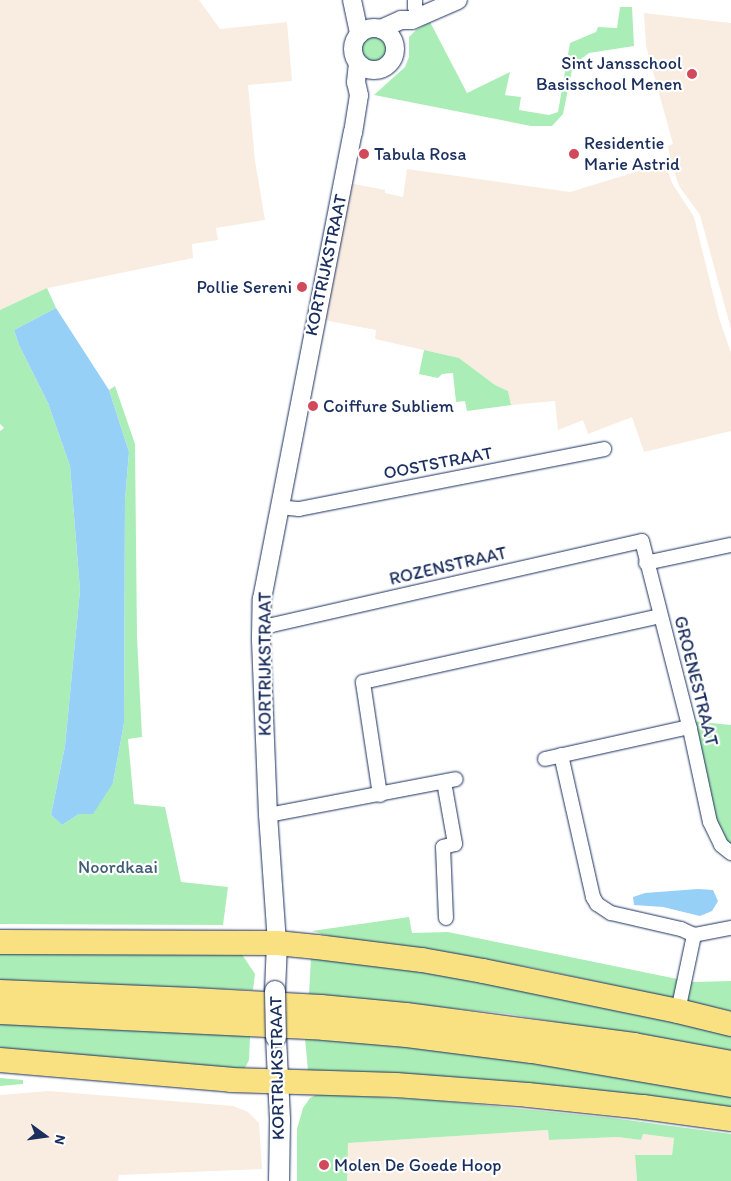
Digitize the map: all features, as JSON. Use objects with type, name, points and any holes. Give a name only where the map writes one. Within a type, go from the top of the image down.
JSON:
[{"type":"highway","points":[[0,942],[277,943],[422,960],[678,1011],[731,1024]]},
{"type":"highway","points":[[0,992],[212,1001],[406,1015],[634,1045],[731,1063]]},
{"type":"highway","points":[[0,1012],[407,1035],[532,1051],[731,1084]]},
{"type":"highway","points":[[0,1060],[231,1080],[396,1085],[528,1095],[731,1119]]},
{"type":"main road","name":"KORTRIJKSTRAAT","points":[[277,943],[276,1037],[280,1120],[279,1181]]},
{"type":"street","points":[[352,0],[371,30],[389,34],[394,43]]},
{"type":"street","points":[[416,12],[394,43],[393,56],[389,63],[375,71],[366,69],[358,63],[353,47],[371,30],[401,20],[416,12],[458,0]]},
{"type":"street","name":"KORTRIJKSTRAAT","points":[[358,63],[356,82],[359,95]]},
{"type":"street","name":"KORTRIJKSTRAAT","points":[[277,943],[268,815],[261,625],[262,599],[359,95],[375,71]]},
{"type":"street","name":"OOSTSTRAAT","points":[[279,507],[299,510],[604,449]]},
{"type":"street","name":"ROZENSTRAAT","points":[[261,625],[282,623],[642,542]]},
{"type":"street","name":"GROENESTRAAT","points":[[642,542],[689,727],[710,822],[721,845],[731,853]]},
{"type":"street","points":[[646,562],[731,545]]},
{"type":"street","points":[[380,795],[363,682],[660,616]]},
{"type":"street","points":[[545,759],[689,727]]},
{"type":"street","points":[[561,755],[592,897],[597,904],[611,912],[680,929],[694,935],[731,928]]},
{"type":"street","points":[[268,815],[380,795],[450,780],[455,844],[443,847],[446,918]]},
{"type":"street","points":[[678,1011],[694,935]]},
{"type":"shaded area","points":[[0,0],[199,0],[220,29],[287,22],[292,81],[248,85],[255,161],[265,220],[216,228],[218,240],[192,244],[193,258],[48,288],[0,310]]},
{"type":"shaded area","points":[[644,13],[731,23],[731,329],[700,215],[679,186],[671,162],[668,146],[673,144],[646,46]]},
{"type":"shaded area","points":[[665,163],[672,183],[694,217],[719,318],[731,353],[731,431],[644,452],[632,417],[588,434],[583,420],[558,430],[555,401],[511,405],[508,391],[495,385],[459,358],[375,339],[376,330],[329,321],[321,317],[349,183],[385,190],[385,193],[403,197],[407,169],[570,192]]},
{"type":"shaded area","points":[[49,1091],[233,1106],[248,1112],[259,1123],[262,1169],[119,1175],[118,1181],[0,1181],[0,1095]]},
{"type":"shaded area","points":[[548,1130],[549,1140],[618,1137],[641,1140],[642,1134],[674,1138],[672,1155],[635,1155],[637,1181],[347,1181],[347,1143]]},
{"type":"green space","points":[[620,7],[632,7],[634,46],[589,53],[573,65],[563,114],[552,126],[531,126],[374,95],[405,67],[409,57],[409,37],[416,30],[430,22],[467,93],[510,72],[505,95],[521,97],[519,110],[549,115],[558,112],[570,43],[596,32],[598,27],[617,28]]},
{"type":"green space","points":[[374,36],[383,40],[387,49],[383,58],[374,62],[365,58],[361,49],[365,40]]},
{"type":"green space","name":"Noordkaai","points":[[47,288],[56,308],[14,330],[19,345],[48,403],[70,466],[80,590],[65,746],[51,815],[62,825],[79,814],[113,783],[124,723],[125,500],[129,452],[109,390],[115,386],[135,444],[137,637],[142,737],[128,739],[134,804],[165,807],[181,882],[228,887],[223,925],[0,924],[0,431],[4,428],[0,424],[0,310]]},
{"type":"green space","points":[[424,350],[459,358],[495,385],[508,391],[511,405],[467,411],[465,401],[456,402],[453,373],[442,374],[438,378],[419,374]]},
{"type":"green space","points":[[692,721],[731,725],[731,847],[719,832]]},
{"type":"green space","points":[[409,917],[412,933],[448,932],[692,982],[731,981],[731,1011],[534,968],[390,944],[336,938],[312,931]]},
{"type":"green space","points":[[0,952],[241,953],[255,974],[253,990],[0,981]]},
{"type":"green space","points":[[311,958],[444,972],[731,1030],[731,1052],[509,1014],[309,994]]},
{"type":"green space","points":[[0,1020],[250,1036],[249,1060],[243,1072],[0,1051]]},
{"type":"green space","points":[[305,1039],[379,1044],[529,1061],[731,1094],[731,1114],[308,1071]]},
{"type":"green space","points":[[0,1078],[23,1080],[23,1084],[0,1086]]},
{"type":"green space","points":[[318,1094],[433,1100],[612,1118],[731,1134],[731,1181],[637,1181],[635,1155],[672,1155],[674,1138],[643,1134],[641,1140],[618,1137],[549,1140],[548,1130],[348,1143],[347,1181],[297,1181],[297,1129],[303,1108],[310,1098]]},
{"type":"water","points":[[56,308],[109,390],[129,452],[125,500],[124,723],[113,783],[93,814],[79,814],[62,825],[51,815],[65,746],[80,590],[70,466],[48,403],[19,345],[14,330]]},
{"type":"water","points":[[698,889],[713,890],[718,901],[712,911],[700,916],[663,907],[634,905],[633,897],[645,893]]},
{"type":"place","name":"Sint Jansschool Basisschool Menen","points":[[692,74]]},
{"type":"place","name":"Tabula Rosa","points":[[364,154]]},
{"type":"place","name":"Residentie Marie Astrid","points":[[574,154]]},
{"type":"place","name":"Pollie Sereni","points":[[302,287]]},
{"type":"place","name":"Coiffure Subliem","points":[[313,406]]},
{"type":"place","name":"Molen De Goede Hoop","points":[[324,1165]]}]
